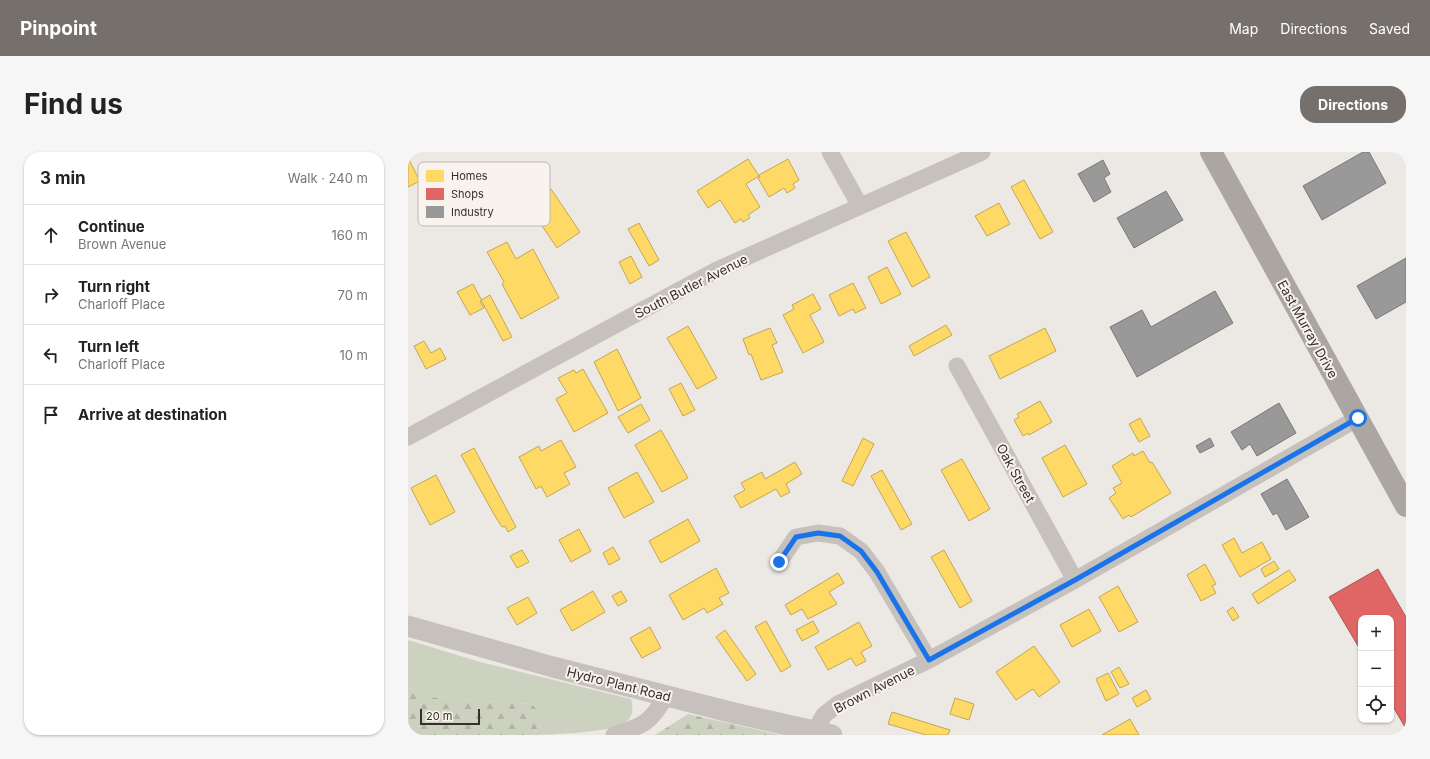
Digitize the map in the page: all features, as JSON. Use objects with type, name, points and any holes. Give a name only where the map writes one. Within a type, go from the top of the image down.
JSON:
[{"type":"highway","name":"East Murray Drive","points":[[1211,152],[1406,506]]},
{"type":"street","points":[[830,152],[860,206]]},
{"type":"street","name":"South Butler Avenue","points":[[408,437],[717,270],[982,152]]},
{"type":"street","name":"Oak Street","points":[[957,366],[1075,580]]},
{"type":"street","name":"Brown Avenue","points":[[824,733],[824,715],[838,704],[929,660],[1075,580],[1358,418]]},
{"type":"street","points":[[779,562],[796,537],[818,533],[840,536],[861,551],[877,572],[929,660]]},
{"type":"street","name":"Hydro Plant Road","points":[[408,626],[553,667],[734,713],[824,733]]},
{"type":"street","points":[[614,735],[632,730],[645,723],[656,714],[666,696]]},
{"type":"green space","points":[[408,640],[480,662],[631,699],[632,714],[626,722],[620,725],[596,731],[533,735],[542,723],[532,704],[429,697],[408,688]]},
{"type":"green space","points":[[408,688],[429,697],[532,704],[541,715],[542,723],[533,735],[408,735]]},
{"type":"green space","points":[[688,714],[781,735],[655,735]]},
{"type":"building: Homes","points":[[408,158],[418,177],[418,182],[408,187]]},
{"type":"building: Homes","points":[[748,159],[759,176],[746,184],[760,207],[748,215],[750,218],[743,222],[741,219],[735,223],[720,200],[708,208],[697,191]]},
{"type":"building: Homes","points":[[788,159],[799,180],[793,184],[795,188],[787,193],[784,188],[769,197],[758,178],[760,177],[759,175]]},
{"type":"building: Homes","points":[[1024,180],[1053,232],[1040,239],[1011,187]]},
{"type":"building: Homes","points":[[551,189],[580,232],[557,248],[542,226],[550,226]]},
{"type":"building: Homes","points":[[999,203],[1010,224],[987,236],[975,216]]},
{"type":"building: Homes","points":[[639,223],[659,260],[649,266],[628,229]]},
{"type":"building: Homes","points":[[906,232],[930,277],[912,287],[888,241]]},
{"type":"building: Homes","points":[[507,242],[516,259],[533,249],[559,298],[521,319],[502,284],[504,282],[487,252]]},
{"type":"building: Homes","points":[[631,256],[642,277],[630,284],[619,262]]},
{"type":"building: Homes","points":[[887,267],[901,294],[881,304],[868,277]]},
{"type":"building: Homes","points":[[853,283],[866,308],[855,313],[853,309],[839,316],[829,295]]},
{"type":"building: Homes","points":[[473,284],[484,308],[470,315],[457,292]]},
{"type":"building: Homes","points":[[813,294],[821,309],[810,315],[824,342],[803,353],[783,315],[794,309],[792,305]]},
{"type":"building: Homes","points":[[490,295],[512,337],[503,341],[481,300]]},
{"type":"building: Homes","points":[[946,325],[952,335],[914,356],[909,346]]},
{"type":"building: Homes","points":[[688,326],[717,378],[697,389],[667,338]]},
{"type":"building: Homes","points":[[770,328],[777,343],[772,345],[783,372],[761,380],[751,354],[749,355],[743,339]]},
{"type":"building: Homes","points":[[1045,328],[1056,351],[1000,379],[989,356]]},
{"type":"building: Homes","points":[[424,341],[431,353],[440,348],[446,359],[426,369],[414,346]]},
{"type":"building: Homes","points":[[617,349],[641,398],[618,411],[594,362]]},
{"type":"building: Homes","points":[[583,369],[608,413],[574,432],[556,399],[567,393],[558,378],[574,370],[576,373]]},
{"type":"building: Homes","points":[[681,383],[695,410],[683,416],[669,389]]},
{"type":"building: Homes","points":[[1040,401],[1052,422],[1029,435],[1028,433],[1023,436],[1014,420],[1019,417],[1017,414]]},
{"type":"building: Homes","points":[[641,404],[650,420],[628,433],[618,417]]},
{"type":"building: Homes","points":[[1140,418],[1150,436],[1139,442],[1129,424]]},
{"type":"building: Homes","points":[[661,430],[688,478],[662,492],[635,445]]},
{"type":"building: Homes","points":[[863,438],[874,444],[853,486],[842,481]]},
{"type":"building: Homes","points":[[561,440],[576,467],[564,473],[570,484],[547,497],[541,486],[536,489],[519,457],[539,446],[541,451]]},
{"type":"building: Homes","points":[[1065,445],[1087,484],[1063,497],[1042,458]]},
{"type":"building: Homes","points":[[474,448],[516,527],[508,532],[505,526],[502,527],[495,516],[461,455]]},
{"type":"building: Homes","points":[[1143,451],[1150,463],[1152,462],[1171,493],[1131,517],[1129,515],[1123,519],[1109,498],[1116,493],[1113,488],[1122,483],[1112,466],[1133,453],[1134,456]]},
{"type":"building: Homes","points":[[962,459],[990,509],[969,521],[941,470]]},
{"type":"building: Homes","points":[[795,462],[802,474],[786,484],[790,492],[781,497],[776,489],[741,508],[734,496],[745,490],[741,483],[762,472],[765,479]]},
{"type":"building: Homes","points":[[882,470],[912,524],[901,530],[871,476]]},
{"type":"building: Homes","points":[[637,472],[654,502],[624,518],[608,488]]},
{"type":"building: Homes","points":[[436,475],[455,512],[430,525],[411,488]]},
{"type":"building: Homes","points":[[688,519],[700,541],[661,563],[649,541]]},
{"type":"building: Homes","points":[[579,529],[591,551],[571,562],[559,540]]},
{"type":"building: Homes","points":[[1234,538],[1242,553],[1262,542],[1271,559],[1240,577],[1222,545]]},
{"type":"building: Homes","points":[[613,547],[620,559],[609,565],[603,553]]},
{"type":"building: Homes","points":[[522,550],[529,562],[517,568],[510,556]]},
{"type":"building: Homes","points":[[944,550],[972,601],[960,608],[931,557]]},
{"type":"building: Homes","points":[[1274,561],[1279,569],[1265,577],[1261,569]]},
{"type":"building: Homes","points":[[1205,564],[1216,584],[1212,586],[1216,593],[1201,601],[1187,575]]},
{"type":"building: Homes","points":[[716,568],[729,593],[719,598],[723,604],[707,613],[704,608],[683,620],[669,595]]},
{"type":"building: Homes","points":[[1289,570],[1296,580],[1258,604],[1252,594]]},
{"type":"building: Homes","points":[[838,573],[844,583],[829,592],[837,604],[808,619],[802,609],[791,615],[785,605]]},
{"type":"building: Homes","points":[[1118,586],[1138,622],[1119,632],[1099,597]]},
{"type":"building: Homes","points":[[593,591],[605,612],[572,631],[560,610]]},
{"type":"building: Homes","points":[[621,591],[627,601],[618,606],[612,596]]},
{"type":"building: Homes","points":[[528,597],[537,613],[517,625],[507,608]]},
{"type":"building: Homes","points":[[1233,607],[1239,617],[1233,621],[1227,611]]},
{"type":"building: Homes","points":[[1089,609],[1101,631],[1072,647],[1060,625]]},
{"type":"building: Homes","points":[[766,621],[791,666],[781,672],[755,627]]},
{"type":"building: Homes","points":[[813,621],[819,632],[802,641],[796,630]]},
{"type":"building: Homes","points":[[859,622],[872,646],[861,652],[866,661],[856,666],[851,658],[828,670],[815,647]]},
{"type":"building: Homes","points":[[650,627],[661,648],[642,658],[630,638]]},
{"type":"building: Homes","points":[[725,630],[756,674],[747,681],[716,637]]},
{"type":"building: Homes","points":[[1034,646],[1060,682],[1039,697],[1033,689],[1016,700],[996,672]]},
{"type":"building: Homes","points":[[1119,667],[1129,684],[1120,688],[1111,672]]},
{"type":"building: Homes","points":[[1108,673],[1119,694],[1106,701],[1096,679]]},
{"type":"building: Homes","points":[[1146,690],[1151,699],[1137,707],[1132,698]]},
{"type":"building: Homes","points":[[955,698],[974,704],[969,720],[950,714]]},
{"type":"building: Homes","points":[[892,712],[950,730],[948,735],[926,735],[888,724]]},
{"type":"building: Homes","points":[[1130,719],[1139,735],[1102,735]]},
{"type":"building: Shops","points":[[1378,569],[1406,617],[1406,729],[1394,708],[1394,615],[1358,615],[1358,646],[1329,597]]},
{"type":"building: Industry","points":[[1363,152],[1369,152],[1386,183],[1322,220],[1303,186]]},
{"type":"building: Industry","points":[[1103,160],[1110,174],[1104,178],[1111,192],[1094,202],[1078,174]]},
{"type":"building: Industry","points":[[1166,191],[1183,220],[1134,248],[1117,218]]},
{"type":"building: Industry","points":[[1406,258],[1406,302],[1376,319],[1357,286]]},
{"type":"building: Industry","points":[[1215,291],[1233,323],[1137,377],[1110,327],[1142,310],[1151,327]]},
{"type":"building: Industry","points":[[1279,403],[1296,433],[1257,456],[1250,444],[1242,450],[1231,432]]},
{"type":"building: Industry","points":[[1210,438],[1214,446],[1200,453],[1196,446]]},
{"type":"building: Industry","points":[[1287,479],[1309,517],[1286,530],[1277,513],[1273,515],[1261,494]]},
{"type":"route","points":[[779,562],[796,537],[818,533],[840,536],[861,551],[877,572],[929,660],[1075,580],[1358,418]]}]
